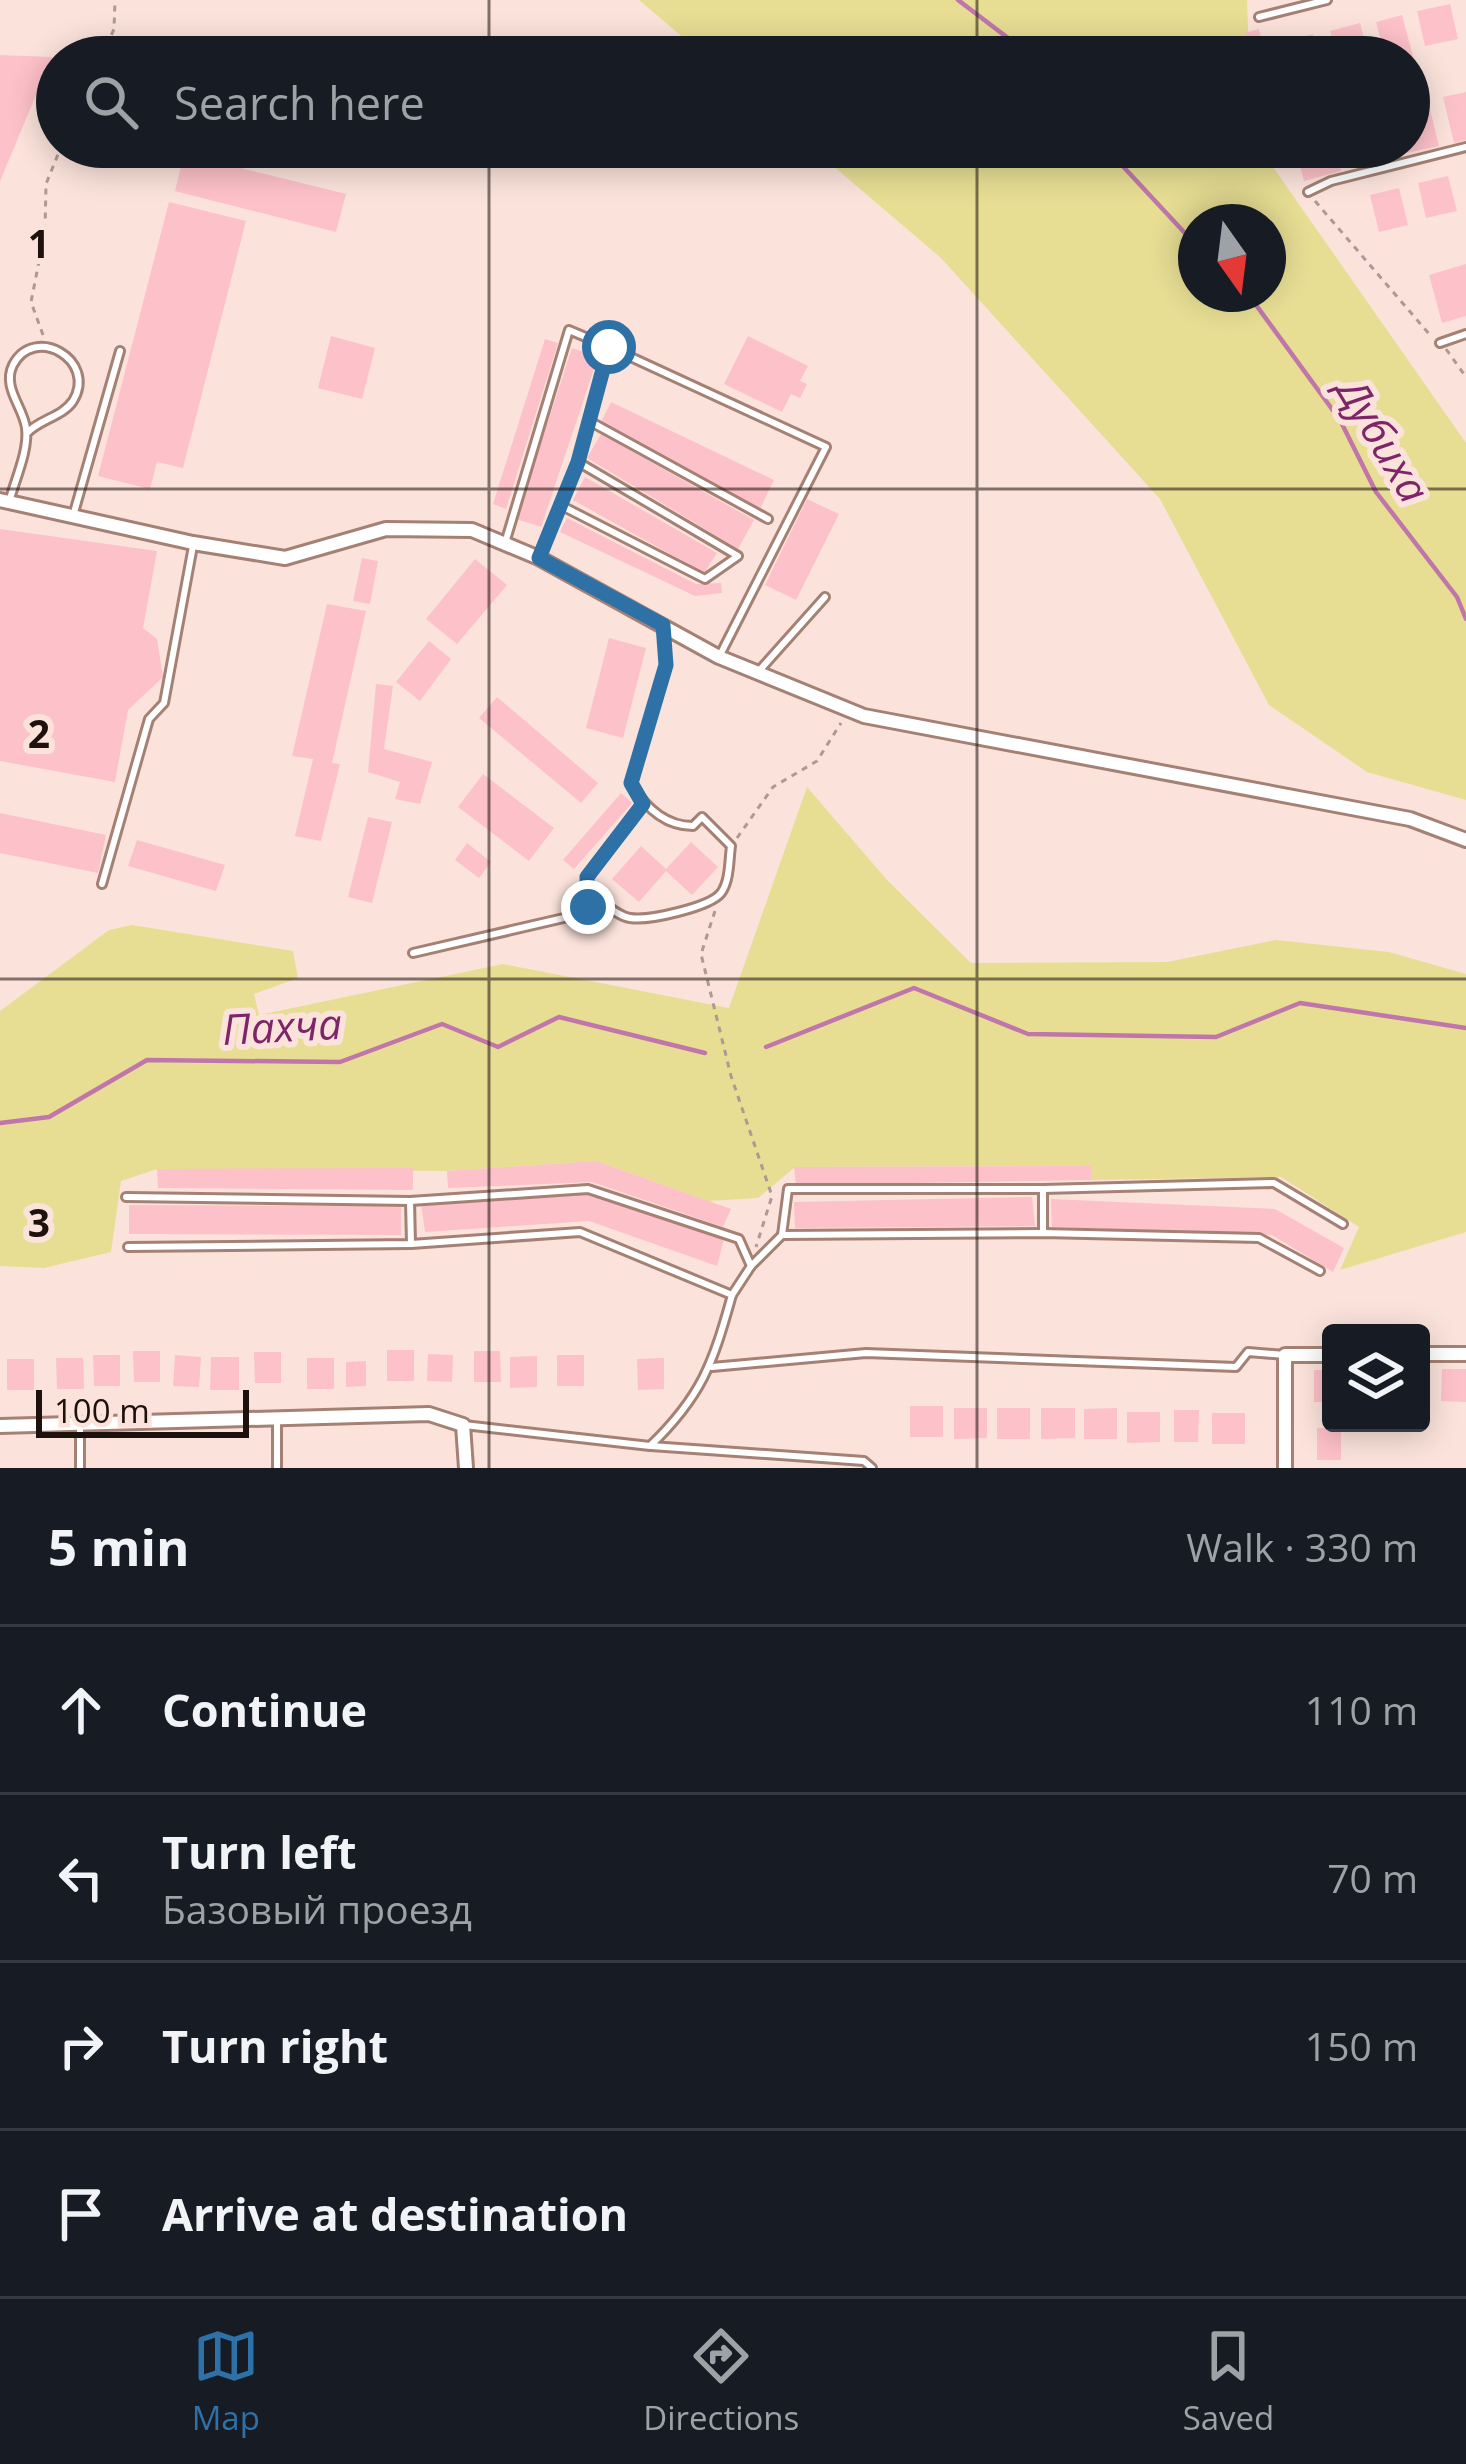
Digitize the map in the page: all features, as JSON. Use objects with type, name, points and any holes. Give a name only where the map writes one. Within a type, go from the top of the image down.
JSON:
[{"type":"street","points":[[5,501],[285,558],[386,529],[472,530],[539,558],[719,657],[849,711],[1410,819],[1466,840]]},
{"type":"street","points":[[1430,1354],[1466,1354]]},
{"type":"street","points":[[1286,1468],[1285,1355],[1322,1355]]},
{"type":"street","points":[[0,1426],[429,1414],[463,1425],[466,1468]]},
{"type":"lane","points":[[1258,17],[1327,0]]},
{"type":"lane","points":[[1430,156],[1466,147]]},
{"type":"lane","points":[[1308,192],[1383,168]]},
{"type":"lane","points":[[505,543],[569,330],[826,447],[719,657]]},
{"type":"lane","points":[[1440,343],[1466,334]]},
{"type":"lane","points":[[5,501],[27,433],[70,406],[79,388],[76,367],[67,353],[50,347],[21,355],[10,376],[27,433]]},
{"type":"lane","points":[[539,558],[578,462],[609,347]]},
{"type":"lane","points":[[73,516],[120,350]]},
{"type":"lane","points":[[591,422],[768,519]]},
{"type":"lane","points":[[562,506],[705,579],[738,556],[578,462]]},
{"type":"lane","points":[[102,884],[148,719],[164,703],[194,543]]},
{"type":"lane","points":[[755,674],[825,597]]},
{"type":"lane","points":[[590,893],[627,919],[704,904],[720,895],[726,881],[730,846],[703,817],[693,826],[676,826],[643,804],[631,783],[666,665],[663,625]]},
{"type":"lane","points":[[413,953],[581,914],[588,907],[587,877],[643,804]]},
{"type":"lane","points":[[650,1446],[681,1416],[712,1367],[732,1294],[751,1266],[782,1235],[788,1189],[1274,1183],[1343,1224]]},
{"type":"lane","points":[[127,1197],[410,1202],[588,1189],[739,1239],[751,1266]]},
{"type":"lane","points":[[1042,1233],[1043,1189]]},
{"type":"lane","points":[[410,1202],[411,1244]]},
{"type":"lane","points":[[128,1247],[411,1244],[580,1232],[732,1294]]},
{"type":"lane","points":[[782,1235],[1042,1233],[1259,1238],[1320,1271]]},
{"type":"lane","points":[[712,1367],[866,1353],[1235,1367],[1248,1352],[1285,1355]]},
{"type":"lane","points":[[277,1420],[277,1468]]},
{"type":"lane","points":[[463,1425],[650,1446],[864,1461],[872,1468]]},
{"type":"lane","points":[[80,1426],[80,1468]]},
{"type":"path","points":[[111,36],[116,0]]},
{"type":"path","points":[[50,347],[34,317],[32,302],[45,231],[46,184],[52,168]]},
{"type":"path","points":[[1308,192],[1466,377]]},
{"type":"path","points":[[730,846],[773,787],[817,761],[849,711]]},
{"type":"path","points":[[720,895],[701,954],[730,1076],[772,1196],[751,1266]]},
{"type":"shaded area","points":[[639,0],[1247,0],[1248,36],[681,36]]},
{"type":"shaded area","points":[[836,168],[1274,168],[1466,443],[1466,800],[1367,772],[1269,705],[1160,499],[941,258]]},
{"type":"shaded area","points":[[807,787],[887,880],[971,963],[1167,962],[1276,940],[1389,952],[1466,974],[1466,1232],[1340,1270],[1359,1227],[1281,1177],[1091,1180],[1090,1166],[795,1167],[758,1198],[708,1201],[596,1161],[447,1171],[157,1169],[121,1181],[111,1252],[44,1268],[0,1266],[0,1011],[109,930],[132,925],[293,951],[298,978],[254,994],[259,1015],[503,964],[729,1008]]},
{"type":"building","points":[[1450,4],[1458,39],[1430,45],[1430,36],[1423,36],[1417,11]]},
{"type":"building","points":[[1402,15],[1408,36],[1380,36],[1376,22]]},
{"type":"building","points":[[1360,23],[1363,36],[1331,36],[1330,31]]},
{"type":"building","points":[[0,55],[36,56],[36,95],[0,181]]},
{"type":"building","points":[[1466,92],[1466,140],[1454,143],[1443,97]]},
{"type":"building","points":[[1430,109],[1439,146],[1430,148]]},
{"type":"building","points":[[181,168],[241,168],[346,194],[336,232],[175,191]]},
{"type":"building","points":[[1301,168],[1340,168],[1341,171],[1304,181]]},
{"type":"building","points":[[1448,176],[1457,211],[1426,218],[1418,183]]},
{"type":"building","points":[[1399,188],[1408,225],[1379,232],[1370,195]]},
{"type":"building","points":[[169,202],[246,221],[183,468],[157,462],[150,489],[98,476]]},
{"type":"building","points":[[1466,264],[1466,316],[1442,323],[1429,275]]},
{"type":"building","points":[[331,336],[375,348],[362,399],[318,388]]},
{"type":"building","points":[[748,336],[808,366],[800,381],[807,384],[800,398],[791,394],[782,412],[724,384]]},
{"type":"building","points":[[545,339],[558,343],[506,509],[493,504]]},
{"type":"building","points":[[572,348],[598,357],[541,527],[516,519]]},
{"type":"building","points":[[611,402],[774,480],[760,509],[601,422]]},
{"type":"building","points":[[601,434],[754,520],[738,549],[587,458]]},
{"type":"building","points":[[585,477],[717,553],[704,573],[573,500]]},
{"type":"building","points":[[807,499],[839,514],[796,600],[765,585]]},
{"type":"building","points":[[567,518],[696,584],[721,583],[722,593],[695,596],[560,532]]},
{"type":"building","points":[[0,529],[157,551],[143,628],[157,639],[163,677],[128,710],[115,782],[0,761]]},
{"type":"building","points":[[362,558],[378,561],[370,604],[353,601]]},
{"type":"building","points":[[475,559],[507,585],[457,644],[426,619]]},
{"type":"building","points":[[327,604],[366,611],[332,763],[340,764],[321,841],[295,836],[313,759],[292,756]]},
{"type":"building","points":[[609,638],[646,648],[623,738],[586,728]]},
{"type":"building","points":[[429,641],[451,659],[420,701],[396,682]]},
{"type":"building","points":[[376,684],[393,686],[384,749],[432,762],[420,804],[395,799],[400,782],[368,772]]},
{"type":"building","points":[[497,697],[598,783],[581,803],[479,718]]},
{"type":"building","points":[[483,774],[554,828],[529,861],[458,807]]},
{"type":"building","points":[[621,793],[632,803],[574,869],[563,860]]},
{"type":"building","points":[[0,813],[106,835],[98,873],[0,853]]},
{"type":"building","points":[[368,817],[392,822],[372,903],[348,897]]},
{"type":"building","points":[[137,840],[225,865],[216,891],[128,866]]},
{"type":"building","points":[[691,842],[718,867],[692,895],[666,871],[639,902],[612,879],[641,846],[666,869]]},
{"type":"building","points":[[467,843],[491,862],[479,878],[455,860]]},
{"type":"building","points":[[596,1161],[731,1209],[723,1227],[592,1182],[448,1188],[447,1171]]},
{"type":"building","points":[[1091,1166],[1091,1180],[796,1185],[794,1167]]},
{"type":"building","points":[[413,1168],[413,1190],[158,1188],[157,1169]]},
{"type":"building","points":[[583,1194],[724,1239],[717,1266],[589,1221],[425,1232],[421,1204]]},
{"type":"building","points":[[1032,1197],[1035,1226],[795,1228],[794,1202]]},
{"type":"building","points":[[1051,1199],[1275,1209],[1344,1248],[1333,1272],[1272,1235],[1052,1227]]},
{"type":"building","points":[[129,1205],[401,1206],[401,1235],[129,1234]]},
{"type":"building","points":[[387,1350],[414,1350],[414,1381],[387,1381]]},
{"type":"building","points":[[133,1351],[160,1351],[160,1382],[134,1382]]},
{"type":"building","points":[[474,1351],[500,1351],[501,1382],[474,1382]]},
{"type":"building","points":[[254,1352],[281,1352],[281,1383],[255,1383]]},
{"type":"building","points":[[428,1354],[453,1355],[452,1382],[427,1381]]},
{"type":"building","points":[[93,1355],[120,1355],[120,1386],[94,1386]]},
{"type":"building","points":[[175,1355],[201,1357],[199,1387],[173,1386]]},
{"type":"building","points":[[557,1355],[584,1355],[584,1386],[557,1386]]},
{"type":"building","points":[[537,1356],[537,1387],[510,1388],[510,1357]]},
{"type":"building","points":[[211,1357],[239,1357],[239,1390],[210,1390]]},
{"type":"building","points":[[56,1358],[83,1358],[84,1389],[57,1389]]},
{"type":"building","points":[[307,1358],[334,1358],[334,1389],[307,1389]]},
{"type":"building","points":[[664,1358],[664,1389],[638,1390],[637,1359]]},
{"type":"building","points":[[7,1359],[34,1359],[34,1390],[7,1390]]},
{"type":"building","points":[[366,1361],[366,1386],[346,1387],[346,1362]]},
{"type":"building","points":[[1442,1369],[1466,1369],[1466,1402],[1441,1401]]},
{"type":"building","points":[[1314,1370],[1322,1370],[1322,1402],[1314,1402]]},
{"type":"building","points":[[910,1406],[943,1406],[943,1437],[910,1437]]},
{"type":"building","points":[[954,1408],[987,1408],[987,1438],[954,1439]]},
{"type":"building","points":[[997,1408],[1030,1408],[1030,1439],[997,1439]]},
{"type":"building","points":[[1041,1408],[1075,1408],[1075,1438],[1041,1439]]},
{"type":"building","points":[[1117,1408],[1117,1439],[1084,1439],[1084,1409]]},
{"type":"building","points":[[1174,1410],[1199,1410],[1198,1442],[1174,1442]]},
{"type":"building","points":[[1127,1412],[1160,1412],[1160,1442],[1127,1443]]},
{"type":"building","points":[[1212,1413],[1245,1413],[1245,1444],[1212,1444]]},
{"type":"building","points":[[1317,1428],[1341,1432],[1341,1460],[1317,1460]]},
{"type":"waterway","name":"Дубиха","points":[[958,0],[1005,36]]},
{"type":"waterway","name":"Дубиха","points":[[1124,168],[1178,226]]},
{"type":"waterway","name":"Дубиха","points":[[1261,312],[1340,420],[1376,492],[1457,597],[1466,619]]},
{"type":"waterway","name":"Пахча","points":[[766,1047],[914,988],[1028,1034],[1216,1037],[1300,1003],[1466,1028]]},
{"type":"waterway","name":"Пахча","points":[[0,1123],[49,1117],[147,1060],[340,1062],[442,1024],[498,1047],[559,1017],[705,1053]]},
{"type":"route","points":[[588,907],[587,877],[643,804],[631,783],[666,665],[663,625],[539,558],[578,462],[609,347]]}]
